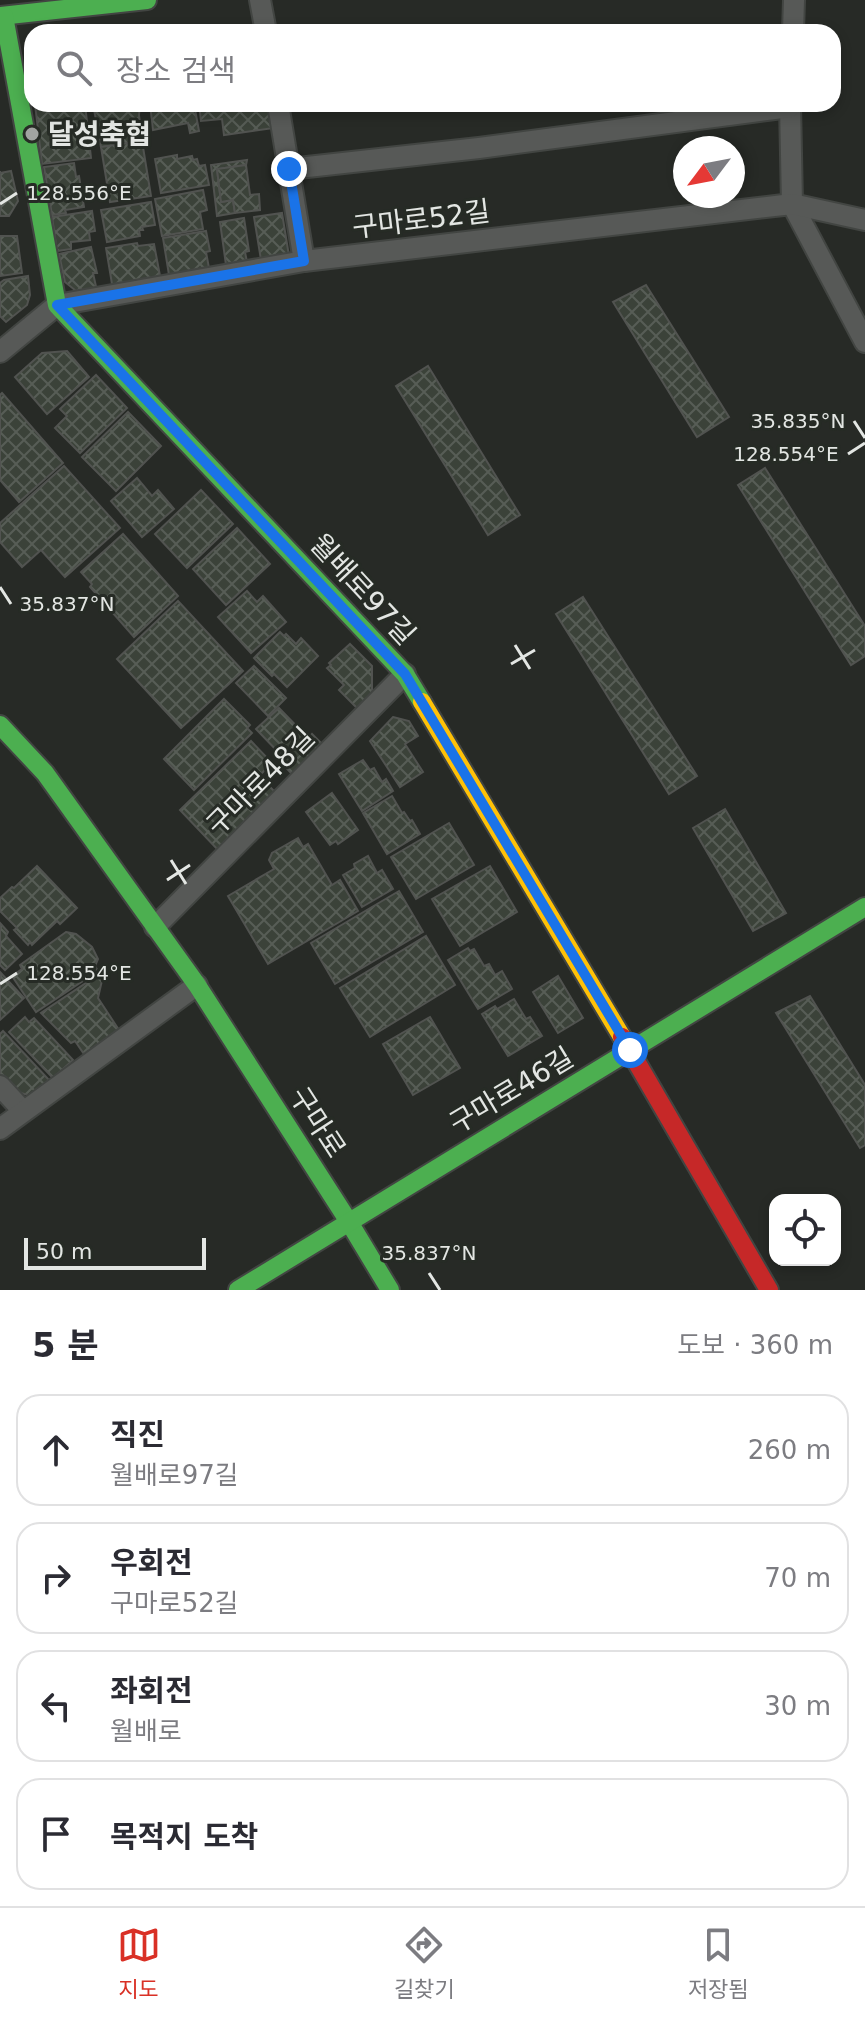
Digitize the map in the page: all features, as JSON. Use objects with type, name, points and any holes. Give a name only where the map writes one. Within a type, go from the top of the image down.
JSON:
[{"type":"main road","points":[[57,305],[2,16],[147,0]]},
{"type":"main road","name":"월배로97길","points":[[57,305],[405,674],[630,1050],[769,1290]]},
{"type":"main road","name":"구마로","points":[[0,725],[45,773],[197,985],[390,1290]]},
{"type":"main road","name":"구마로46길","points":[[238,1290],[865,907]]},
{"type":"street","points":[[260,0],[264,24]]},
{"type":"street","points":[[793,24],[794,0]]},
{"type":"street","points":[[279,112],[304,261]]},
{"type":"street","points":[[289,169],[479,148],[746,112]]},
{"type":"street","points":[[790,112],[792,204],[865,342]]},
{"type":"street","name":"구마로52길","points":[[0,352],[57,305],[304,261],[792,204],[865,220]]},
{"type":"street","name":"구마로48길","points":[[155,927],[405,674]]},
{"type":"street","points":[[0,1129],[197,985]]},
{"type":"street","points":[[0,1086],[23,1111]]},
{"type":"building","points":[[36,112],[86,112],[91,158],[42,164]]},
{"type":"building","points":[[94,112],[139,112],[142,141],[101,147]]},
{"type":"building","points":[[151,112],[195,112],[199,131],[190,133],[188,123],[153,130]]},
{"type":"building","points":[[200,112],[271,112],[274,128],[224,135],[222,119],[201,121]]},
{"type":"building","points":[[142,141],[151,196],[110,202],[101,147]]},
{"type":"building","points":[[177,155],[177,159],[192,156],[199,166],[205,165],[209,185],[161,193],[155,159]]},
{"type":"building","points":[[247,160],[246,165],[217,169],[221,202],[233,200],[235,213],[217,216],[211,165]]},
{"type":"building","points":[[74,163],[84,207],[52,215],[44,167]]},
{"type":"building","points":[[246,165],[250,195],[259,194],[260,210],[235,213],[233,200],[221,202],[217,169]]},
{"type":"building","points":[[11,171],[18,201],[9,216],[0,216],[0,173]]},
{"type":"building","points":[[203,190],[207,210],[200,212],[203,229],[162,236],[155,199]]},
{"type":"building","points":[[151,202],[155,225],[142,227],[140,236],[107,242],[101,210]]},
{"type":"building","points":[[92,211],[95,231],[89,232],[90,240],[71,242],[71,249],[57,251],[52,217]]},
{"type":"building","points":[[282,213],[289,256],[261,260],[254,217]]},
{"type":"building","points":[[244,218],[249,251],[245,252],[247,262],[226,265],[220,222]]},
{"type":"building","points":[[206,231],[209,268],[169,275],[163,238]]},
{"type":"building","points":[[0,236],[17,236],[22,273],[0,276]]},
{"type":"building","points":[[137,243],[138,246],[154,244],[161,281],[113,290],[106,248]]},
{"type":"building","points":[[91,247],[97,273],[93,273],[97,291],[81,295],[65,282],[59,254]]},
{"type":"building","points":[[28,276],[30,295],[27,305],[6,322],[0,316],[0,283]]},
{"type":"building","points":[[646,285],[729,417],[697,437],[613,302]]},
{"type":"building","points":[[67,351],[89,377],[47,414],[15,377],[42,353]]},
{"type":"building","points":[[428,366],[520,515],[488,535],[396,386]]},
{"type":"building","points":[[96,375],[127,408],[80,453],[55,428],[67,416],[60,409]]},
{"type":"building","points":[[2,393],[63,463],[19,502],[0,480]]},
{"type":"building","points":[[128,412],[161,446],[116,491],[82,457]]},
{"type":"building","points":[[64,466],[120,528],[65,577],[41,550],[22,567],[0,542],[0,523]]},
{"type":"building","points":[[765,468],[865,626],[865,656],[851,665],[738,485]]},
{"type":"building","points":[[137,478],[152,496],[158,490],[174,509],[142,537],[111,501]]},
{"type":"building","points":[[201,490],[233,524],[187,568],[155,534]]},
{"type":"building","points":[[237,528],[270,564],[226,605],[193,569]]},
{"type":"building","points":[[123,534],[178,596],[134,637],[90,587],[92,584],[81,572]]},
{"type":"building","points":[[247,591],[257,602],[263,596],[286,622],[251,653],[218,617]]},
{"type":"building","points":[[583,597],[697,776],[669,794],[556,614]]},
{"type":"building","points":[[178,601],[243,671],[181,728],[117,659]]},
{"type":"building","points":[[280,632],[296,644],[301,638],[318,656],[287,687],[254,658]]},
{"type":"building","points":[[350,644],[372,666],[372,694],[357,708],[339,690],[344,685],[327,668]]},
{"type":"building","points":[[254,666],[286,698],[268,716],[236,683]]},
{"type":"building","points":[[224,699],[250,725],[247,728],[252,733],[194,790],[164,759]]},
{"type":"building","points":[[279,708],[308,738],[312,734],[324,746],[293,775],[277,758],[281,755],[256,729]]},
{"type":"building","points":[[393,717],[409,721],[418,736],[405,744],[423,772],[400,787],[370,741]]},
{"type":"building","points":[[251,741],[272,763],[259,776],[275,792],[228,838],[231,841],[220,852],[180,810]]},
{"type":"building","points":[[363,760],[370,770],[374,768],[382,782],[386,779],[393,791],[362,811],[339,774]]},
{"type":"building","points":[[332,793],[358,830],[338,844],[336,841],[330,845],[306,812]]},
{"type":"building","points":[[392,796],[420,834],[387,854],[363,813]]},
{"type":"building","points":[[725,809],[786,913],[753,931],[693,828]]},
{"type":"building","points":[[449,823],[474,865],[416,899],[391,857]]},
{"type":"building","points":[[298,838],[303,847],[308,844],[332,885],[340,880],[358,911],[268,964],[228,896],[274,869],[269,860],[272,853]]},
{"type":"building","points":[[368,856],[377,873],[382,870],[393,889],[362,907],[343,875]]},
{"type":"building","points":[[37,866],[77,908],[60,924],[57,921],[32,945],[30,942],[28,945],[0,911],[0,898]]},
{"type":"building","points":[[490,866],[517,912],[460,946],[432,899]]},
{"type":"building","points":[[399,891],[423,932],[335,984],[311,943]]},
{"type":"building","points":[[0,923],[8,932],[6,936],[22,954],[5,970],[0,965]]},
{"type":"building","points":[[66,932],[76,934],[92,947],[98,959],[95,966],[98,971],[36,1012],[12,976],[22,969],[20,965]]},
{"type":"building","points":[[426,936],[455,985],[370,1037],[340,988]]},
{"type":"building","points":[[468,948],[470,951],[474,949],[484,966],[489,964],[495,975],[502,971],[512,989],[478,1009],[448,960]]},
{"type":"building","points":[[0,972],[24,998],[0,1020]]},
{"type":"building","points":[[101,973],[98,998],[119,1030],[84,1054],[75,1041],[71,1043],[41,1013]]},
{"type":"building","points":[[558,976],[583,1018],[558,1033],[533,992]]},
{"type":"building","points":[[810,996],[865,1085],[865,1145],[860,1148],[776,1013]]},
{"type":"building","points":[[514,999],[526,1019],[530,1017],[542,1036],[508,1056],[482,1014]]},
{"type":"building","points":[[25,1017],[29,1022],[34,1018],[73,1060],[53,1078],[9,1032]]},
{"type":"building","points":[[430,1017],[460,1068],[413,1095],[383,1044]]},
{"type":"building","points":[[3,1031],[49,1080],[32,1096],[17,1092],[0,1074],[0,1034]]},
{"type":"traffic: fast","points":[[0,16],[147,0]]},
{"type":"traffic: fast","points":[[4,16],[57,305],[405,674],[422,702]]},
{"type":"traffic: fast","points":[[0,725],[45,773],[197,985],[390,1290]]},
{"type":"traffic: fast","points":[[238,1290],[865,907]]},
{"type":"traffic: slow","points":[[422,702],[622,1037]]},
{"type":"traffic: jam","points":[[622,1037],[769,1290]]},
{"type":"place","name":"달성축협","points":[[32,134]]},
{"type":"route","points":[[289,169],[304,261],[57,305],[405,674],[630,1050]]}]
